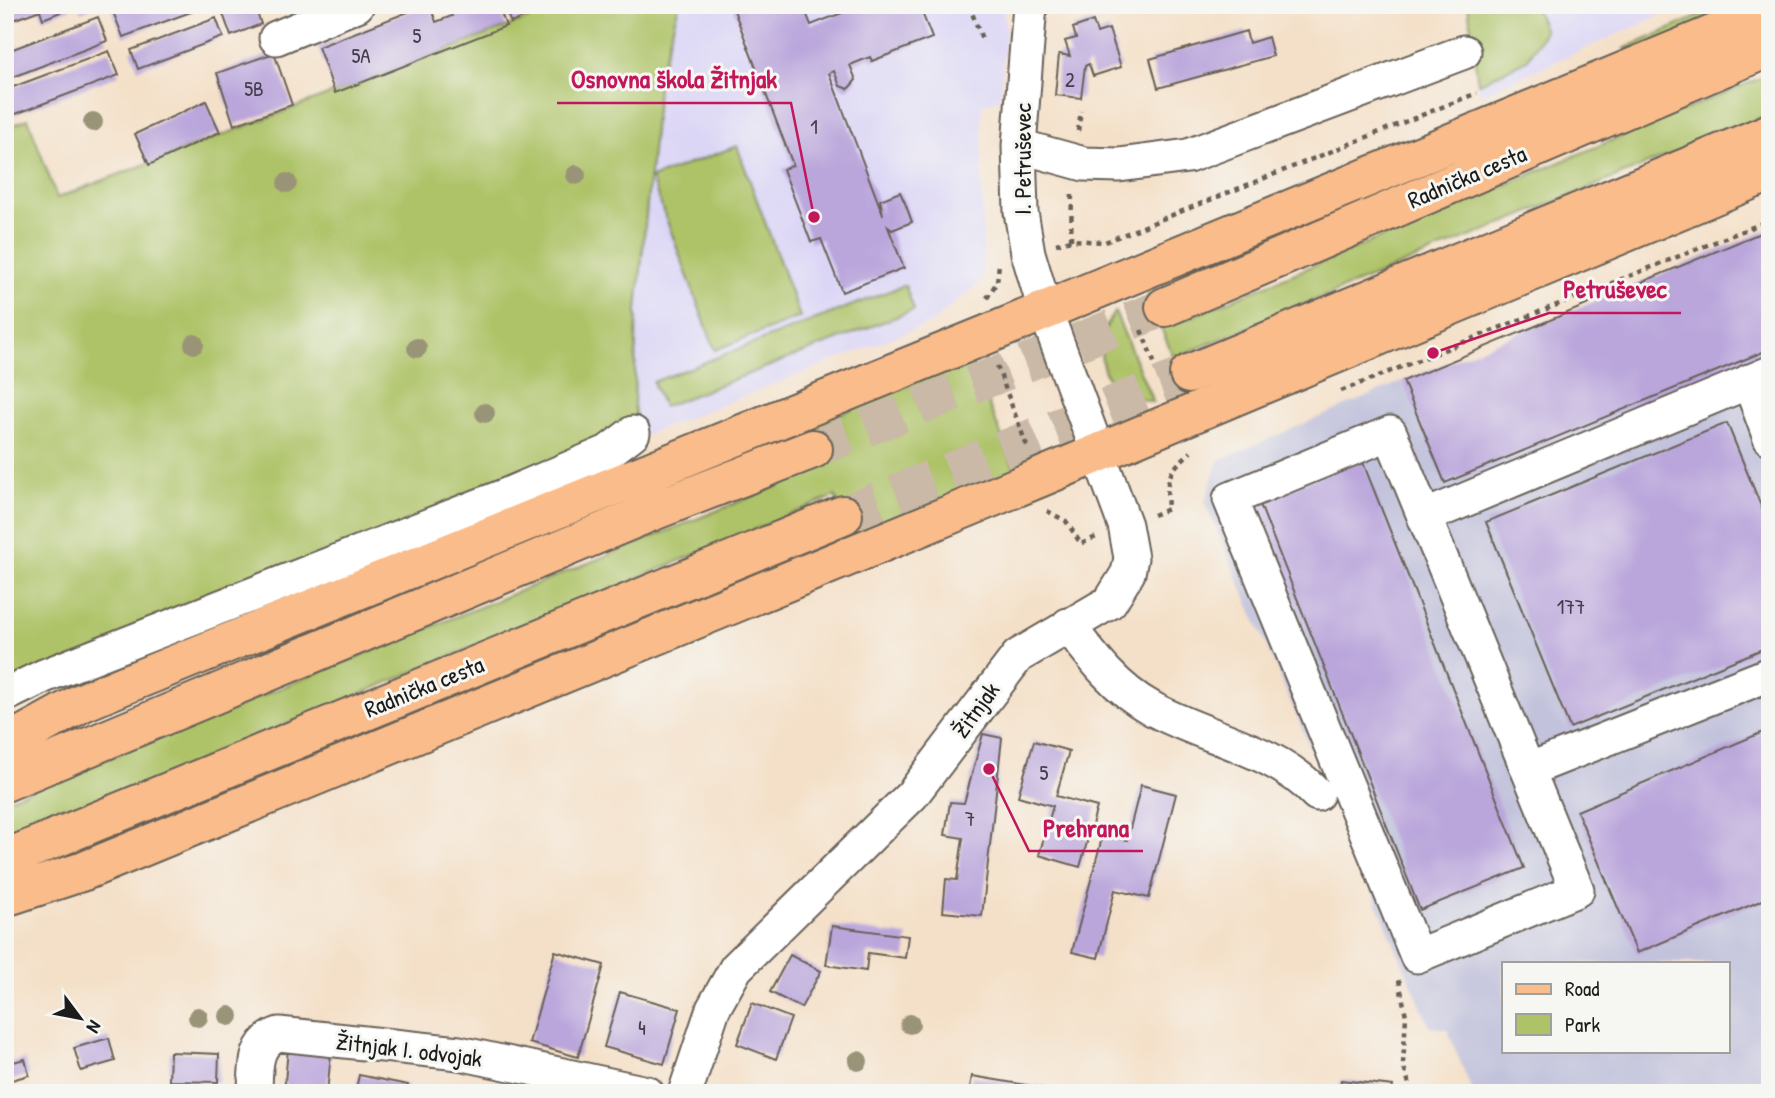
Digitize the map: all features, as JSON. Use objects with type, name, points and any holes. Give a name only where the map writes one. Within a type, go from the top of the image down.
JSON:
[{"type":"main road","points":[[5,745],[80,703],[1770,11]]},
{"type":"main road","name":"Radnička cesta","points":[[1152,315],[1770,47]]},
{"type":"main road","points":[[1174,374],[1770,133]]},
{"type":"main road","points":[[5,897],[84,871],[1770,172]]},
{"type":"main road","points":[[5,782],[653,511],[813,449]]},
{"type":"main road","name":"Radnička cesta","points":[[5,859],[843,515]]},
{"type":"street","points":[[276,38],[357,5]]},
{"type":"street","name":"I. Petruševec","points":[[1030,5],[1019,146],[1021,212],[1028,253],[1045,310]]},
{"type":"street","points":[[1019,146],[1084,164],[1119,165],[1188,156],[1464,52]]},
{"type":"street","name":"Žitnjak","points":[[685,1093],[713,1009],[736,968],[912,794],[1018,656],[1110,602],[1125,580],[1131,558],[1125,525],[1045,310]]},
{"type":"street","points":[[1424,517],[1759,377],[1770,438]]},
{"type":"street","points":[[5,695],[44,676],[608,452],[634,433]]},
{"type":"street","points":[[1390,433],[1528,770],[1577,890],[1417,956],[1230,499],[1390,433]]},
{"type":"street","points":[[1068,625],[1101,668],[1121,688],[1152,708],[1285,767],[1317,794]]},
{"type":"street","points":[[1528,770],[1770,674]]},
{"type":"street","name":"Žitnjak I. odvojak","points":[[255,1093],[261,1046],[267,1038],[279,1034],[459,1053],[648,1093]]},
{"type":"path","points":[[968,5],[982,39]]},
{"type":"path","points":[[1067,241],[1105,242],[1490,88]]},
{"type":"path","points":[[1338,392],[1770,220]]},
{"type":"path","points":[[982,303],[997,282],[1001,262]]},
{"type":"path","points":[[1152,315],[1174,374]]},
{"type":"path","points":[[997,366],[1029,451]]},
{"type":"path","points":[[1161,512],[1168,509],[1167,485],[1172,468],[1202,447]]},
{"type":"path","points":[[1046,511],[1066,521],[1082,544],[1089,540]]},
{"type":"shaded area","points":[[679,5],[1003,5],[1006,29],[1000,99],[982,104],[983,279],[933,322],[639,437],[634,405],[637,311],[659,77]]},
{"type":"shaded area","points":[[1468,5],[1684,5],[1479,95]]},
{"type":"shaded area","points":[[1770,229],[1770,1093],[1473,1093],[1447,1029],[1430,1027],[1205,502],[1218,461]]},
{"type":"green space","points":[[564,5],[679,5],[659,77],[637,311],[634,405],[639,437],[5,685],[5,128],[28,119],[57,198]]},
{"type":"green space","points":[[1468,5],[1534,5],[1545,31],[1527,60],[1478,84]]},
{"type":"green space","points":[[1725,5],[1753,5],[1644,49],[1624,49]]},
{"type":"green space","points":[[1770,74],[1770,114],[1181,355],[1196,393],[1189,395],[1145,289],[1153,285],[1169,326]]},
{"type":"green space","points":[[737,146],[800,317],[715,350],[651,178]]},
{"type":"green space","points":[[905,285],[914,310],[663,407],[653,382]]},
{"type":"green space","points":[[1115,312],[1153,402],[1121,391],[1106,374],[1102,364],[1102,341]]},
{"type":"green space","points":[[973,365],[1015,470],[852,536],[835,496],[5,842],[5,800],[822,468],[809,427],[939,372]]},
{"type":"building","points":[[5,5],[78,5],[43,19],[40,10],[5,23]]},
{"type":"building","points":[[79,5],[97,5],[81,12]]},
{"type":"building","points":[[121,5],[207,6],[123,37],[112,9]]},
{"type":"building","points":[[237,5],[254,5],[261,24],[231,36],[222,11]]},
{"type":"building","points":[[430,5],[436,22],[452,16],[448,5],[498,5],[506,26],[335,93],[318,47]]},
{"type":"building","points":[[503,5],[554,5],[511,23]]},
{"type":"building","points":[[732,5],[803,5],[811,25],[842,13],[839,5],[919,5],[932,38],[872,61],[870,57],[850,65],[856,80],[848,89],[840,86],[834,71],[829,73],[883,215],[880,200],[900,192],[905,203],[912,222],[892,230],[888,227],[904,268],[842,292],[821,239],[811,242],[783,169],[793,165]]},
{"type":"building","points":[[1143,5],[1175,5],[1175,6],[1145,13]]},
{"type":"building","points":[[1182,5],[1205,5],[1205,6],[1183,11]]},
{"type":"building","points":[[98,17],[107,41],[5,80],[5,52]]},
{"type":"building","points":[[216,18],[223,37],[138,69],[131,50]]},
{"type":"building","points":[[1093,21],[1097,33],[1109,29],[1121,67],[1093,76],[1089,64],[1085,66],[1081,98],[1055,95],[1059,54],[1070,56],[1065,41],[1076,38],[1073,28]]},
{"type":"building","points":[[1246,31],[1249,43],[1268,37],[1273,56],[1158,88],[1150,59]]},
{"type":"building","points":[[109,51],[119,75],[5,118],[5,90]]},
{"type":"building","points":[[274,53],[292,105],[234,125],[217,73]]},
{"type":"building","points":[[206,101],[220,132],[149,165],[135,134]]},
{"type":"building","points":[[1770,229],[1770,349],[1445,483],[1403,381]]},
{"type":"building","points":[[1727,423],[1770,528],[1770,646],[1570,728],[1486,522]]},
{"type":"building","points":[[1362,460],[1524,868],[1420,910],[1259,502]]},
{"type":"building","points":[[1770,729],[1770,897],[1637,953],[1577,811]]},
{"type":"building","points":[[983,734],[1002,738],[982,916],[943,912],[946,879],[957,880],[963,838],[945,835],[950,802],[964,803]]},
{"type":"building","points":[[1034,741],[1069,751],[1056,796],[1097,807],[1080,867],[1039,855],[1053,806],[1018,796]]},
{"type":"building","points":[[1141,785],[1176,794],[1149,898],[1115,890],[1098,958],[1072,952],[1103,834],[1127,840]]},
{"type":"building","points":[[832,926],[908,936],[905,958],[868,953],[866,971],[826,965]]},
{"type":"building","points":[[555,951],[604,965],[578,1057],[529,1043]]},
{"type":"building","points":[[790,955],[821,971],[801,1008],[770,992]]},
{"type":"building","points":[[620,992],[680,1009],[664,1064],[604,1047]]},
{"type":"building","points":[[752,1003],[791,1018],[776,1059],[737,1044]]},
{"type":"building","points":[[109,1038],[115,1061],[81,1071],[74,1048]]},
{"type":"building","points":[[288,1049],[331,1053],[327,1093],[284,1093]]},
{"type":"building","points":[[170,1052],[219,1054],[218,1082],[169,1081]]},
{"type":"building","points":[[25,1059],[29,1075],[5,1082],[5,1064]]},
{"type":"building","points":[[359,1075],[408,1085],[406,1093],[355,1093]]},
{"type":"building","points":[[972,1076],[1044,1088],[1044,1093],[969,1093]]},
{"type":"building","points":[[1341,1080],[1393,1086],[1392,1093],[1339,1093]]},
{"type":"tunnel","points":[[813,449],[1165,307]]},
{"type":"tunnel","points":[[843,515],[1189,374]]},
{"type":"place","name":"Osnovna škola Žitnjak","points":[[814,217]]},
{"type":"place","name":"Petruševec","points":[[1433,353]]},
{"type":"place","name":"Prehrana","points":[[989,769]]}]
